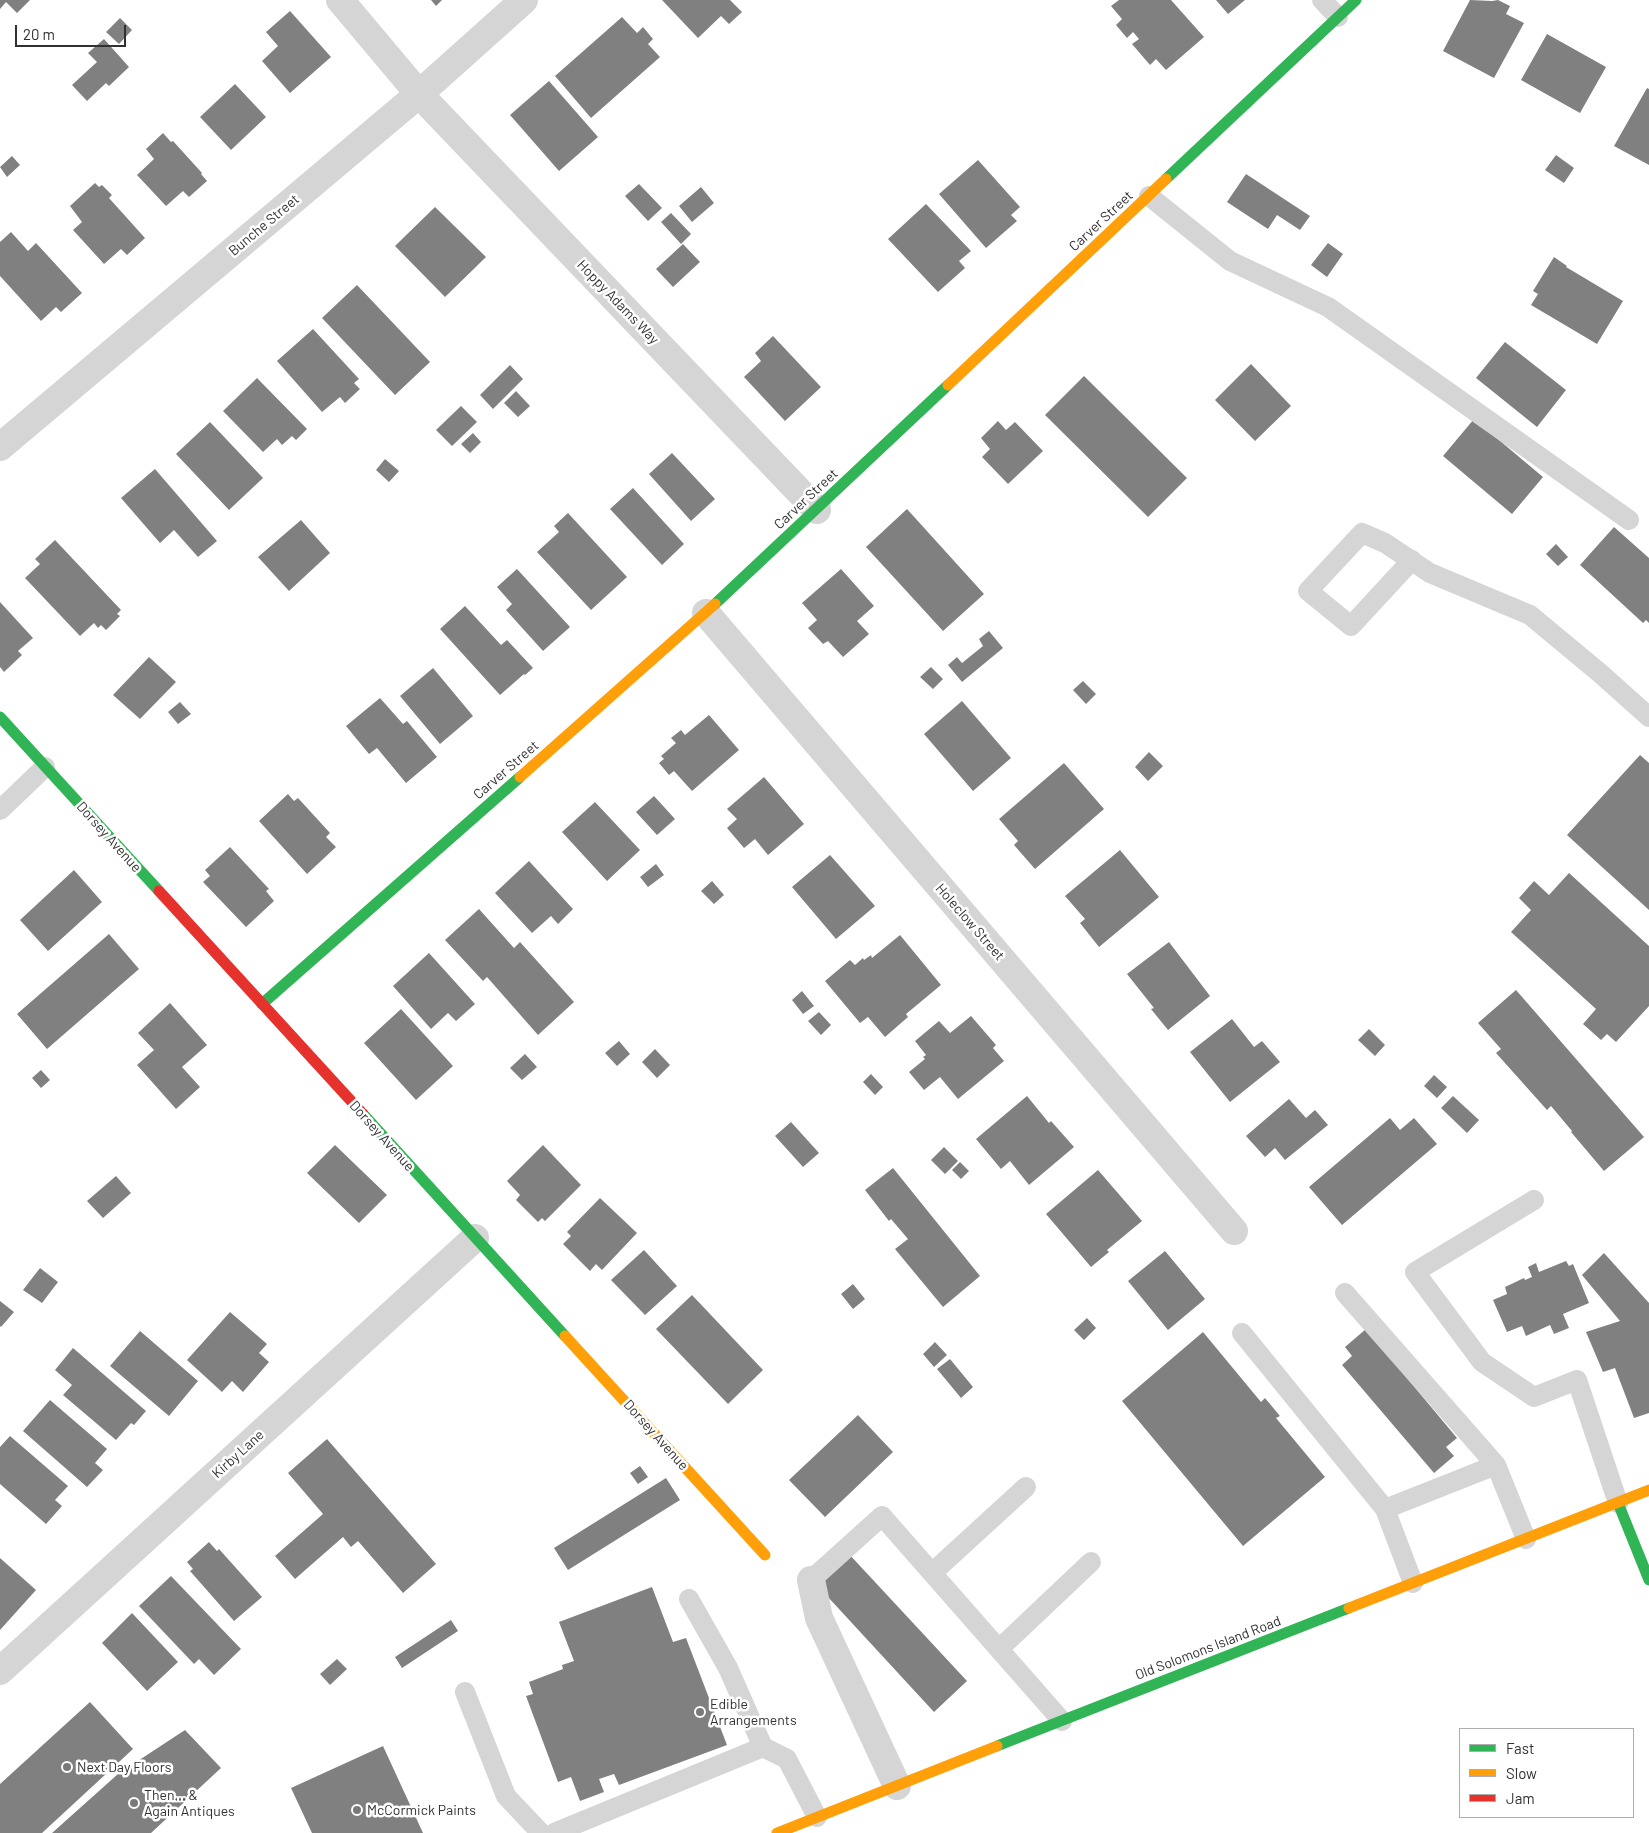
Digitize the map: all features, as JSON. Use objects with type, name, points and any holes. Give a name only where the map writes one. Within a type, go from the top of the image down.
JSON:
[{"type":"street","name":"Hoppy Adams Way","points":[[340,0],[419,94],[817,510]]},
{"type":"street","name":"Bunche Street","points":[[0,448],[419,94],[524,0]]},
{"type":"street","name":"Carver Street","points":[[262,1004],[706,614],[1356,0]]},
{"type":"street","name":"Holeclow Street","points":[[706,614],[1234,1231]]},
{"type":"street","name":"Dorsey Avenue","points":[[0,717],[765,1555]]},
{"type":"street","name":"Kirby Lane","points":[[0,1671],[475,1238]]},
{"type":"street","name":"Old Solomons Island Road","points":[[777,1833],[1649,1490]]},
{"type":"street","points":[[1618,1502],[1649,1580]]},
{"type":"street","points":[[811,1580],[819,1618],[897,1786]]},
{"type":"lane","points":[[1322,0],[1338,17]]},
{"type":"lane","points":[[1148,196],[1230,261],[1328,307],[1629,520]]},
{"type":"lane","points":[[1412,560],[1351,626],[1308,591],[1362,533],[1385,544],[1412,560],[1430,572],[1530,615],[1649,717]]},
{"type":"lane","points":[[0,810],[45,767]]},
{"type":"lane","points":[[1534,1200],[1415,1272],[1482,1362],[1534,1397],[1577,1380],[1618,1502]]},
{"type":"lane","points":[[1345,1292],[1496,1465],[1526,1539]]},
{"type":"lane","points":[[1242,1333],[1386,1509],[1413,1583]]},
{"type":"lane","points":[[1386,1509],[1496,1465]]},
{"type":"lane","points":[[932,1573],[1026,1487]]},
{"type":"lane","points":[[811,1580],[882,1516],[1062,1721]]},
{"type":"lane","points":[[999,1649],[1091,1562]]},
{"type":"lane","points":[[689,1599],[728,1668],[763,1747],[787,1759],[817,1817]]},
{"type":"lane","points":[[465,1692],[506,1796],[542,1833]]},
{"type":"lane","points":[[554,1833],[763,1747]]},
{"type":"building","points":[[0,0],[30,0],[17,13],[6,2],[0,9]]},
{"type":"building","points":[[431,0],[442,0],[436,6]]},
{"type":"building","points":[[662,0],[730,0],[742,12],[729,24],[721,16],[698,38]]},
{"type":"building","points":[[1119,0],[1171,0],[1204,37],[1166,70],[1156,59],[1150,65],[1132,44],[1139,39],[1133,32],[1127,38],[1116,25],[1122,19],[1111,6]]},
{"type":"building","points":[[1216,0],[1245,0],[1228,14]]},
{"type":"building","points":[[1470,0],[1498,0],[1510,6],[1506,14],[1524,23],[1494,78],[1443,51]]},
{"type":"building","points":[[290,11],[331,57],[290,93],[262,61],[278,46],[266,32]]},
{"type":"building","points":[[622,17],[637,33],[643,27],[653,39],[648,44],[660,57],[591,118],[555,76]]},
{"type":"building","points":[[120,18],[132,30],[119,44],[106,32]]},
{"type":"building","points":[[1547,34],[1606,67],[1580,113],[1521,80]]},
{"type":"building","points":[[104,39],[129,67],[109,86],[106,83],[87,101],[72,85],[97,62],[88,53]]},
{"type":"building","points":[[549,81],[598,137],[559,171],[510,115]]},
{"type":"building","points":[[235,84],[266,117],[231,150],[200,117]]},
{"type":"building","points":[[1647,88],[1649,89],[1649,165],[1614,146]]},
{"type":"building","points":[[163,133],[171,142],[173,141],[207,181],[189,197],[183,191],[166,206],[137,175],[154,159],[146,149]]},
{"type":"building","points":[[1556,155],[1574,168],[1564,183],[1545,170]]},
{"type":"building","points":[[12,156],[20,165],[7,177],[0,167]]},
{"type":"building","points":[[978,160],[1020,207],[1011,215],[1017,221],[986,248],[939,194]]},
{"type":"building","points":[[1246,174],[1310,216],[1300,230],[1277,215],[1268,229],[1227,202]]},
{"type":"building","points":[[95,183],[99,187],[102,185],[112,195],[109,198],[145,238],[127,255],[121,249],[104,264],[73,230],[82,222],[70,206]]},
{"type":"building","points":[[639,184],[662,208],[648,221],[625,196]]},
{"type":"building","points":[[701,187],[714,203],[692,222],[679,206]]},
{"type":"building","points":[[926,204],[971,251],[959,261],[965,268],[938,292],[888,239]]},
{"type":"building","points":[[435,207],[486,257],[445,297],[395,246]]},
{"type":"building","points":[[671,213],[691,234],[681,244],[661,222]]},
{"type":"building","points":[[11,232],[28,251],[36,243],[82,293],[61,312],[56,307],[41,321],[0,276],[0,242]]},
{"type":"building","points":[[1328,243],[1343,254],[1327,277],[1311,265]]},
{"type":"building","points":[[683,244],[700,262],[673,287],[656,269]]},
{"type":"building","points":[[1554,257],[1566,267],[1623,301],[1597,344],[1531,305],[1538,294],[1533,291]]},
{"type":"building","points":[[357,285],[430,362],[395,395],[322,318]]},
{"type":"building","points":[[313,329],[359,379],[354,383],[360,389],[345,403],[340,397],[322,412],[277,361]]},
{"type":"building","points":[[773,336],[821,387],[785,421],[744,377],[761,361],[755,353]]},
{"type":"building","points":[[1505,342],[1566,390],[1537,427],[1476,378]]},
{"type":"building","points":[[1251,364],[1291,406],[1255,441],[1215,400]]},
{"type":"building","points":[[510,365],[523,379],[493,409],[480,395]]},
{"type":"building","points":[[1084,376],[1187,478],[1148,517],[1045,415]]},
{"type":"building","points":[[257,378],[307,429],[296,440],[292,436],[282,445],[277,439],[263,452],[223,411]]},
{"type":"building","points":[[516,391],[530,406],[518,417],[504,403]]},
{"type":"building","points":[[461,406],[477,422],[452,446],[436,430]]},
{"type":"building","points":[[1474,419],[1543,477],[1512,514],[1443,456]]},
{"type":"building","points":[[998,421],[1006,430],[1015,422],[1043,451],[1008,484],[982,457],[990,449],[981,438]]},
{"type":"building","points":[[210,422],[263,478],[229,510],[176,454]]},
{"type":"building","points":[[473,433],[481,442],[470,453],[461,444]]},
{"type":"building","points":[[672,453],[715,499],[691,521],[649,474]]},
{"type":"building","points":[[385,459],[399,471],[389,482],[376,470]]},
{"type":"building","points":[[155,469],[217,541],[198,557],[174,530],[160,543],[121,498]]},
{"type":"building","points":[[633,488],[684,544],[662,565],[610,509]]},
{"type":"building","points":[[907,509],[984,594],[943,631],[866,547]]},
{"type":"building","points":[[568,513],[627,577],[591,610],[537,552],[559,532],[554,526]]},
{"type":"building","points":[[301,520],[330,553],[289,591],[258,557]]},
{"type":"building","points":[[1614,527],[1649,558],[1649,623],[1646,620],[1643,623],[1580,565]]},
{"type":"building","points":[[55,540],[121,610],[117,614],[120,616],[106,630],[101,625],[98,628],[94,623],[80,636],[25,578],[40,564],[35,559]]},
{"type":"building","points":[[1556,544],[1568,557],[1558,566],[1546,554]]},
{"type":"building","points":[[517,569],[570,627],[543,651],[506,610],[512,604],[497,587]]},
{"type":"building","points":[[841,569],[874,606],[857,621],[869,634],[843,657],[828,641],[823,644],[808,628],[817,620],[802,603]]},
{"type":"building","points":[[0,602],[33,638],[18,651],[22,655],[4,672],[0,667]]},
{"type":"building","points":[[465,606],[501,645],[507,640],[533,668],[500,695],[440,629]]},
{"type":"building","points":[[989,631],[1003,648],[962,682],[948,665],[957,657],[962,663],[983,646],[979,639]]},
{"type":"building","points":[[149,657],[176,682],[140,719],[113,695]]},
{"type":"building","points":[[931,667],[943,679],[933,689],[920,677]]},
{"type":"building","points":[[433,668],[473,716],[440,744],[400,696]]},
{"type":"building","points":[[1083,681],[1096,694],[1086,704],[1073,690]]},
{"type":"building","points":[[380,698],[403,724],[407,721],[437,757],[406,783],[377,748],[369,754],[346,726]]},
{"type":"building","points":[[962,701],[1011,758],[973,791],[924,734]]},
{"type":"building","points":[[180,702],[191,714],[178,724],[168,712]]},
{"type":"building","points":[[709,715],[739,750],[692,791],[674,771],[669,775],[659,763],[664,759],[661,756],[676,743],[671,738],[681,730],[685,735]]},
{"type":"building","points":[[1149,752],[1163,766],[1148,781],[1135,767]]},
{"type":"building","points":[[1640,755],[1649,763],[1649,910],[1567,835]]},
{"type":"building","points":[[1064,763],[1104,809],[1035,869],[1014,845],[1018,841],[999,819]]},
{"type":"building","points":[[764,777],[804,824],[768,855],[755,839],[744,848],[727,828],[737,819],[727,809]]},
{"type":"building","points":[[288,794],[294,801],[298,798],[330,833],[326,837],[336,847],[307,874],[259,821]]},
{"type":"building","points":[[654,796],[675,819],[657,835],[636,812]]},
{"type":"building","points":[[595,802],[640,850],[607,881],[562,832]]},
{"type":"building","points":[[230,847],[269,889],[266,891],[274,901],[246,927],[203,882],[210,876],[205,870]]},
{"type":"building","points":[[1120,850],[1159,897],[1099,947],[1080,923],[1085,919],[1065,896]]},
{"type":"building","points":[[830,855],[875,906],[836,939],[792,887]]},
{"type":"building","points":[[529,861],[573,909],[558,924],[551,916],[532,933],[495,893]]},
{"type":"building","points":[[656,864],[664,875],[648,887],[640,877]]},
{"type":"building","points":[[74,870],[102,902],[48,951],[20,920]]},
{"type":"building","points":[[1569,873],[1649,946],[1649,1006],[1616,1042],[1607,1034],[1601,1040],[1583,1024],[1596,1009],[1511,932],[1531,910],[1519,898],[1534,881],[1549,895]]},
{"type":"building","points":[[712,881],[724,895],[714,904],[701,891]]},
{"type":"building","points":[[479,909],[514,948],[520,942],[574,1002],[538,1035],[487,977],[483,981],[445,940]]},
{"type":"building","points":[[109,934],[139,969],[47,1049],[17,1014]]},
{"type":"building","points":[[900,935],[941,985],[906,1014],[908,1017],[885,1037],[868,1017],[860,1023],[825,981],[850,960],[855,965],[863,958],[864,960],[871,955],[872,958]]},
{"type":"building","points":[[1169,942],[1210,996],[1168,1030],[1151,1009],[1154,1008],[1127,974]]},
{"type":"building","points":[[429,953],[475,1004],[456,1021],[448,1013],[431,1029],[393,986]]},
{"type":"building","points":[[1516,990],[1644,1137],[1604,1171],[1551,1106],[1547,1110],[1496,1053],[1501,1049],[1478,1023]]},
{"type":"building","points":[[802,991],[814,1006],[803,1014],[792,1000]]},
{"type":"building","points":[[170,1003],[207,1045],[182,1067],[200,1087],[176,1109],[137,1065],[154,1050],[138,1033]]},
{"type":"building","points":[[401,1009],[453,1066],[416,1100],[364,1043]]},
{"type":"building","points":[[819,1012],[831,1025],[821,1035],[808,1021]]},
{"type":"building","points":[[971,1016],[996,1045],[993,1048],[1004,1061],[958,1099],[940,1077],[924,1090],[909,1072],[925,1059],[923,1057],[926,1055],[915,1041],[939,1021],[950,1033]]},
{"type":"building","points":[[1232,1019],[1254,1047],[1262,1041],[1280,1062],[1230,1102],[1190,1052]]},
{"type":"building","points":[[1369,1029],[1385,1045],[1375,1056],[1358,1040]]},
{"type":"building","points":[[619,1041],[630,1054],[617,1066],[605,1053]]},
{"type":"building","points":[[655,1049],[670,1065],[657,1078],[642,1062]]},
{"type":"building","points":[[525,1054],[537,1067],[522,1080],[510,1068]]},
{"type":"building","points":[[41,1070],[50,1080],[41,1088],[32,1078]]},
{"type":"building","points":[[871,1074],[883,1087],[875,1095],[863,1082]]},
{"type":"building","points":[[1434,1075],[1447,1087],[1437,1098],[1424,1086]]},
{"type":"building","points":[[1027,1096],[1049,1123],[1051,1121],[1074,1147],[1029,1185],[1010,1161],[1001,1169],[976,1139]]},
{"type":"building","points":[[1453,1096],[1479,1120],[1467,1133],[1441,1108]]},
{"type":"building","points":[[1289,1099],[1306,1118],[1315,1110],[1328,1125],[1285,1160],[1275,1148],[1265,1157],[1246,1136]]},
{"type":"building","points":[[1390,1118],[1400,1130],[1414,1118],[1437,1144],[1342,1225],[1309,1187]]},
{"type":"building","points":[[791,1122],[819,1153],[803,1167],[775,1136]]},
{"type":"building","points":[[335,1145],[387,1195],[359,1223],[307,1173]]},
{"type":"building","points":[[543,1145],[581,1185],[545,1221],[542,1218],[538,1222],[516,1200],[520,1195],[507,1181]]},
{"type":"building","points":[[944,1147],[958,1161],[945,1174],[931,1160]]},
{"type":"building","points":[[960,1162],[969,1171],[961,1179],[952,1170]]},
{"type":"building","points":[[893,1168],[980,1276],[943,1307],[895,1249],[908,1239],[891,1219],[889,1221],[865,1190]]},
{"type":"building","points":[[1098,1170],[1142,1221],[1107,1250],[1109,1252],[1091,1267],[1046,1214]]},
{"type":"building","points":[[116,1176],[131,1193],[103,1218],[87,1201]]},
{"type":"building","points":[[600,1198],[637,1233],[602,1270],[596,1264],[590,1271],[563,1244],[571,1236],[567,1232]]},
{"type":"building","points":[[644,1250],[677,1286],[645,1315],[611,1280]]},
{"type":"building","points":[[1165,1251],[1205,1299],[1168,1330],[1128,1281]]},
{"type":"building","points":[[1604,1253],[1649,1303],[1649,1413],[1634,1418],[1615,1368],[1603,1372],[1586,1332],[1620,1321],[1582,1275]]},
{"type":"building","points":[[1566,1261],[1569,1266],[1573,1264],[1589,1303],[1563,1314],[1569,1328],[1554,1334],[1550,1325],[1526,1336],[1522,1326],[1507,1332],[1493,1300],[1507,1294],[1505,1287],[1524,1278],[1525,1280],[1532,1277],[1528,1267],[1536,1263],[1539,1272]]},
{"type":"building","points":[[40,1268],[58,1282],[42,1303],[23,1290]]},
{"type":"building","points":[[853,1284],[865,1299],[853,1309],[841,1294]]},
{"type":"building","points":[[692,1295],[763,1370],[728,1404],[656,1329]]},
{"type":"building","points":[[0,1301],[14,1312],[1,1327],[0,1326]]},
{"type":"building","points":[[230,1312],[267,1344],[259,1353],[269,1362],[243,1392],[232,1381],[222,1392],[187,1360]]},
{"type":"building","points":[[1087,1318],[1096,1328],[1084,1340],[1074,1330]]},
{"type":"building","points":[[1366,1329],[1457,1438],[1446,1447],[1454,1456],[1434,1473],[1342,1365],[1352,1356],[1345,1347]]},
{"type":"building","points":[[140,1331],[198,1381],[169,1416],[110,1366]]},
{"type":"building","points":[[1203,1332],[1261,1402],[1265,1398],[1280,1416],[1276,1418],[1325,1477],[1243,1546],[1122,1401]]},
{"type":"building","points":[[935,1342],[947,1355],[934,1367],[923,1354]]},
{"type":"building","points":[[73,1348],[146,1411],[134,1425],[131,1423],[116,1440],[63,1395],[72,1385],[55,1370]]},
{"type":"building","points":[[950,1359],[973,1387],[961,1398],[937,1369]]},
{"type":"building","points":[[50,1400],[107,1449],[95,1463],[103,1470],[87,1487],[23,1431]]},
{"type":"building","points":[[858,1415],[893,1452],[825,1517],[789,1480]]},
{"type":"building","points":[[10,1436],[68,1486],[55,1500],[62,1506],[46,1524],[0,1484],[0,1447]]},
{"type":"building","points":[[327,1439],[436,1564],[403,1593],[358,1541],[351,1547],[343,1537],[295,1579],[275,1556],[323,1514],[288,1473]]},
{"type":"building","points":[[640,1466],[648,1477],[638,1484],[630,1473]]},
{"type":"building","points":[[666,1478],[680,1500],[568,1570],[554,1548]]},
{"type":"building","points":[[209,1542],[217,1551],[219,1549],[262,1597],[234,1621],[190,1571],[193,1569],[187,1562]]},
{"type":"building","points":[[848,1553],[967,1681],[934,1712],[815,1583]]},
{"type":"building","points":[[0,1558],[36,1590],[0,1630]]},
{"type":"building","points":[[171,1576],[241,1649],[214,1675],[199,1659],[194,1664],[139,1606]]},
{"type":"building","points":[[652,1587],[673,1642],[686,1638],[727,1745],[619,1785],[614,1774],[599,1779],[604,1792],[580,1801],[571,1777],[558,1782],[526,1696],[533,1694],[529,1682],[563,1669],[562,1665],[574,1661],[559,1622]]},
{"type":"building","points":[[132,1613],[178,1662],[147,1691],[102,1643]]},
{"type":"building","points":[[451,1620],[458,1631],[402,1668],[395,1657]]},
{"type":"building","points":[[337,1659],[347,1669],[330,1685],[320,1674]]},
{"type":"building","name":"Next Day Floors","points":[[90,1702],[133,1749],[42,1833],[0,1833],[0,1784]]},
{"type":"building","name":"Then... & Again Antiques","points":[[185,1730],[221,1768],[151,1833],[52,1833],[118,1774]]},
{"type":"building","name":"McCormick Paints","points":[[383,1746],[423,1833],[312,1833],[291,1788]]},
{"type":"traffic: fast","points":[[1166,179],[1356,0]]},
{"type":"traffic: fast","points":[[715,604],[948,385]]},
{"type":"traffic: fast","points":[[0,717],[159,891]]},
{"type":"traffic: fast","points":[[262,1004],[520,777]]},
{"type":"traffic: fast","points":[[363,1114],[565,1336]]},
{"type":"traffic: fast","points":[[1618,1503],[1649,1580]]},
{"type":"traffic: fast","points":[[997,1746],[1349,1608]]},
{"type":"traffic: slow","points":[[948,385],[1166,179]]},
{"type":"traffic: slow","points":[[520,777],[715,604]]},
{"type":"traffic: slow","points":[[565,1336],[765,1555]]},
{"type":"traffic: slow","points":[[1349,1608],[1649,1490]]},
{"type":"traffic: slow","points":[[777,1833],[997,1746]]},
{"type":"traffic: jam","points":[[159,891],[363,1114]]},
{"type":"place","name":"Edible Arrangements","points":[[700,1712]]},
{"type":"place","name":"Next Day Floors","points":[[67,1767]]},
{"type":"place","name":"Then... & Again Antiques","points":[[134,1803]]},
{"type":"place","name":"McCormick Paints","points":[[357,1810]]}]
